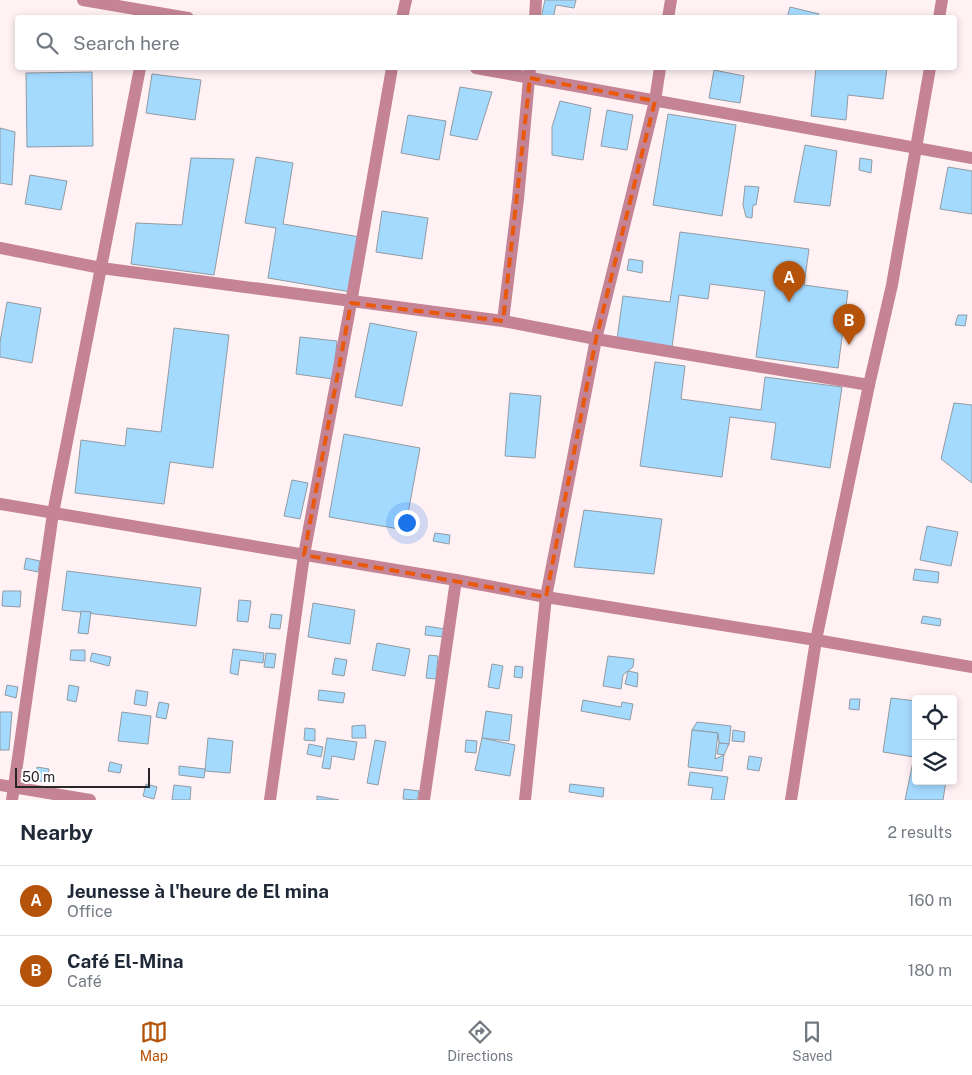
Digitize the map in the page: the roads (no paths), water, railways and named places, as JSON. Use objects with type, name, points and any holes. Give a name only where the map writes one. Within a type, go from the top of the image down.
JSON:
[{"type":"street","points":[[83,0],[174,15]]},
{"type":"street","points":[[403,15],[406,0]]},
{"type":"street","points":[[535,15],[536,0]]},
{"type":"street","points":[[668,15],[671,0]]},
{"type":"street","points":[[940,15],[942,0]]},
{"type":"street","points":[[13,794],[54,512],[140,70]]},
{"type":"street","points":[[270,800],[304,555],[392,70]]},
{"type":"street","points":[[498,70],[530,73],[655,101],[972,158]]},
{"type":"street","points":[[525,800],[546,597],[596,339],[655,101],[660,70]]},
{"type":"street","points":[[790,800],[816,640],[892,284],[930,70]]},
{"type":"street","points":[[502,322],[518,199],[530,73]]},
{"type":"street","points":[[0,248],[101,268],[502,322],[869,385]]},
{"type":"street","points":[[0,504],[972,667]]},
{"type":"street","points":[[424,800],[456,580]]},
{"type":"street","points":[[0,785],[13,794],[90,800]]},
{"type":"place","name":"Jeunesse à l'heure de El mina","points":[[789,302]]},
{"type":"place","name":"Café El-Mina","points":[[849,345]]}]
